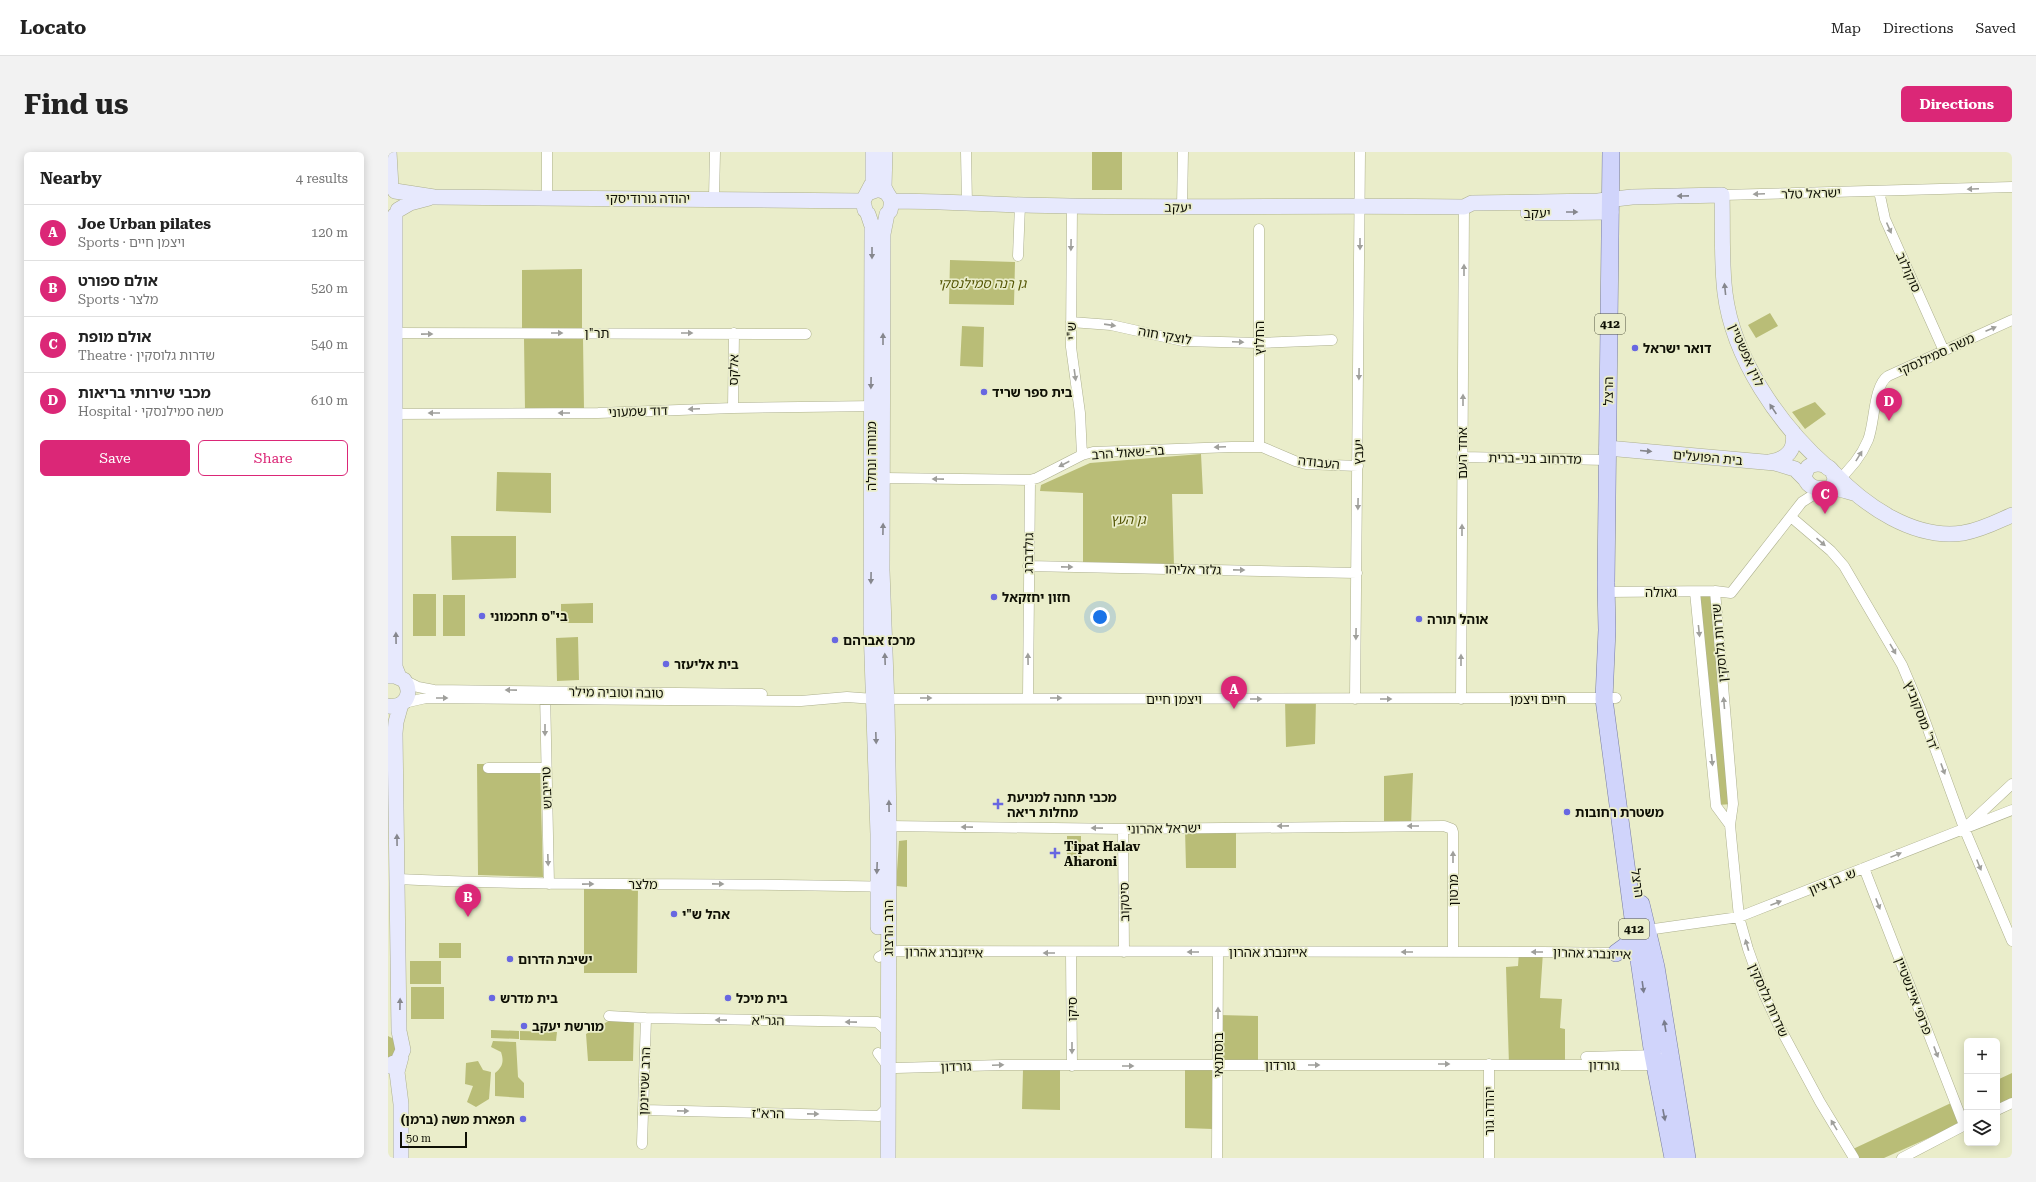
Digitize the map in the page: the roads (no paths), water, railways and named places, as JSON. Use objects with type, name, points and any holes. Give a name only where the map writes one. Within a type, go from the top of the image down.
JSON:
[{"type":"main road","name":"הרצל","points":[[1611,152],[1606,592],[1610,698],[1641,931],[1638,955],[1654,1060],[1673,1158]]},
{"type":"main road","name":"הרצל","points":[[1641,931],[1656,967],[1687,1158]]},
{"type":"main road","points":[[1616,953],[1627,945],[1641,931]]},
{"type":"street","points":[[389,152],[391,188],[400,200],[393,214],[391,333],[395,667],[397,678],[408,692],[398,704],[395,733],[399,1026],[401,1050],[397,1072],[401,1104],[401,1158]]},
{"type":"street","points":[[546,198],[547,152]]},
{"type":"street","points":[[714,198],[715,152]]},
{"type":"street","name":"מנוחה ונחלה","points":[[873,152],[873,182],[867,203],[872,226],[877,406],[877,482],[882,570],[878,695]]},
{"type":"street","name":"מנוחה ונחלה","points":[[877,406],[883,234],[888,203],[884,187],[885,152]]},
{"type":"street","points":[[966,152],[967,204]]},
{"type":"street","points":[[1182,207],[1183,152]]},
{"type":"street","name":"יעבץ","points":[[1356,699],[1360,152]]},
{"type":"street","name":"ישראל טלר","points":[[1611,206],[1632,197],[2012,187]]},
{"type":"street","name":"יהודה גורודיסקי","points":[[391,188],[434,196],[714,198],[867,203]]},
{"type":"street","points":[[879,189],[888,203],[876,218],[867,203],[879,189]]},
{"type":"street","name":"סוקולוב","points":[[1879,191],[1885,219],[1944,351]]},
{"type":"street","name":"לוין אפשטיין","points":[[1722,195],[1725,294],[1733,328],[1767,399],[1778,416],[1793,432],[1830,480]]},
{"type":"street","name":"יהודה גורודיסקי","points":[[393,214],[410,203],[434,196]]},
{"type":"street","name":"יעקב","points":[[888,203],[1182,207],[1360,205],[1464,207],[1472,203],[1611,206]]},
{"type":"street","points":[[1018,256],[1020,205]]},
{"type":"street","name":"ש\"י","points":[[1072,206],[1071,347],[1080,413],[1082,455]]},
{"type":"street","name":"אחד העם","points":[[1461,699],[1464,207]]},
{"type":"street","name":"החלוץ","points":[[1258,447],[1259,229]]},
{"type":"street","name":"משה סמילנסקי","points":[[1830,480],[1853,465],[1864,448],[1872,427],[1879,388],[1882,380],[2012,320]]},
{"type":"street","name":"לוצקי חוה","points":[[1071,322],[1111,325],[1183,341],[1259,343],[1332,340]]},
{"type":"street","name":"תר\"ן","points":[[391,333],[806,334]]},
{"type":"street","name":"אלקס","points":[[733,408],[734,333]]},
{"type":"street","name":"דוד שמעוני","points":[[391,414],[598,413],[733,408],[877,406]]},
{"type":"street","points":[[1769,462],[1782,459],[1790,453],[1794,444],[1793,432]]},
{"type":"street","name":"העבודה","points":[[1258,447],[1306,464],[1358,466]]},
{"type":"street","name":"בר-שאול הרב","points":[[877,482],[1030,480],[1037,478],[1082,455],[1111,450],[1258,447]]},
{"type":"street","name":"מדרחוב בני-ברית","points":[[1462,457],[1607,454]]},
{"type":"street","name":"בית הפועלים","points":[[1607,454],[1769,462],[1790,467],[1812,487],[1830,480]]},
{"type":"street","points":[[1806,480],[1805,471],[1810,466],[1821,464],[1830,480],[1840,489],[1856,494],[1897,520],[1916,528],[1937,533],[1964,532],[1978,529],[2012,515]]},
{"type":"street","name":"גולדברג","points":[[1028,698],[1028,566],[1030,480]]},
{"type":"street","name":"שדרות גלוסקין","points":[[1806,480],[1807,491],[1802,502],[1731,593],[1715,591],[1733,804],[1730,825],[1739,917],[1757,976],[1778,1024],[1820,1102],[1854,1158]]},
{"type":"street","name":"שדרות גלוסקין","points":[[1802,502],[1830,480]]},
{"type":"street","name":"דר' מוסקוביץ'","points":[[1791,517],[1831,551],[1844,566],[1902,665],[1921,710],[1964,828],[2012,941]]},
{"type":"street","name":"גלזר אליהו","points":[[1028,566],[1357,573]]},
{"type":"street","name":"גאולה","points":[[1606,592],[1715,591]]},
{"type":"street","name":"שדרות גלוסקין","points":[[1695,592],[1716,806],[1730,825]]},
{"type":"street","name":"טובה וטוביה מילר","points":[[397,678],[418,687],[434,690],[545,695]]},
{"type":"street","name":"טובה וטוביה מילר","points":[[398,704],[426,698],[545,695],[799,695],[830,698],[878,695]]},
{"type":"street","name":"טרייבוש","points":[[545,695],[545,768],[549,884]]},
{"type":"street","name":"ויצמן חיים","points":[[878,695],[1028,698],[1461,699]]},
{"type":"street","name":"הרב הרצוג","points":[[878,695],[884,830],[882,887],[882,1026],[878,1053],[888,1158]]},
{"type":"street","name":"חיים ויצמן","points":[[1461,699],[1610,698]]},
{"type":"street","points":[[488,768],[545,768]]},
{"type":"street","points":[[1964,828],[2012,784]]},
{"type":"street","name":"ש. בן ציון","points":[[1641,931],[1739,917],[2012,810]]},
{"type":"street","name":"ישראל אהרוני","points":[[884,830],[1123,829],[1384,825],[1444,826],[1452,829]]},
{"type":"street","name":"סיטקוב","points":[[1123,829],[1124,952]]},
{"type":"street","name":"מרטון","points":[[1452,829],[1453,952]]},
{"type":"street","name":"פרופ׳ איינשטיין","points":[[1864,868],[1964,1119]]},
{"type":"street","name":"מלצר","points":[[398,879],[549,884],[642,883],[882,887]]},
{"type":"street","name":"אייזנברג אהרון","points":[[883,954],[1124,952],[1616,953],[1638,955],[1656,967]]},
{"type":"street","name":"בוסתנאי","points":[[1217,1158],[1218,952]]},
{"type":"street","name":"סיקו","points":[[1071,953],[1072,1066]]},
{"type":"street","name":"הגר\"א","points":[[609,1016],[882,1026]]},
{"type":"street","name":"הרב שטיינמן","points":[[642,1144],[646,1018]]},
{"type":"street","name":"הרב הרצוג","points":[[879,1158],[883,1111],[889,1068],[882,1026]]},
{"type":"street","points":[[388,1034],[397,1038],[401,1050],[396,1063],[388,1066]]},
{"type":"street","points":[[1585,1046],[1587,1061]]},
{"type":"street","points":[[878,1053],[889,1068]]},
{"type":"street","points":[[1654,1060],[1671,1060]]},
{"type":"street","name":"גורדון","points":[[889,1068],[1002,1065],[1218,1066],[1489,1064],[1654,1060]]},
{"type":"street","name":"יהודה גור","points":[[1489,1064],[1489,1158]]},
{"type":"street","points":[[2000,1109],[2012,1103]]},
{"type":"street","name":"הרא\"ז","points":[[644,1110],[883,1111]]},
{"type":"street","points":[[1902,1158],[1964,1125]]},
{"type":"place","name":"דואר ישראל","points":[[1635,348]]},
{"type":"place","name":"בית ספר שריד","points":[[984,392]]},
{"type":"place","name":"מכבי שירותי בריאות","points":[[1889,421]]},
{"type":"place","name":"אולם מופת","points":[[1825,514]]},
{"type":"place","name":"חזון יחזקאל","points":[[994,597]]},
{"type":"place","name":"בי\"ס תחכמוני","points":[[482,616]]},
{"type":"place","name":"אוהל תורה","points":[[1419,619]]},
{"type":"place","name":"מרכז אברהם","points":[[835,640]]},
{"type":"place","name":"בית אליעזר","points":[[666,664]]},
{"type":"place","name":"Joe Urban pilates","points":[[1234,709]]},
{"type":"place","name":"מכבי תחנה למניעת מחלות ריאה","points":[[998,804]]},
{"type":"place","name":"משטרת רחובות","points":[[1567,812]]},
{"type":"place","name":"Tipat Halav Aharoni","points":[[1055,853]]},
{"type":"place","name":"אהל ש\"י","points":[[674,914]]},
{"type":"place","name":"אולם ספורט","points":[[468,917]]},
{"type":"place","name":"ישיבת הדרום","points":[[510,959]]},
{"type":"place","name":"בית מדרש","points":[[492,998]]},
{"type":"place","name":"בית מיכל","points":[[728,998]]},
{"type":"place","name":"מורשת יעקב","points":[[524,1026]]},
{"type":"place","name":"תפארת משה (ברמן)","points":[[523,1119]]},
{"type":"park label","name":"גן רנה סמילנסקי","points":[[982,283]]},
{"type":"park label","name":"גן העץ","points":[[1128,519]]}]
